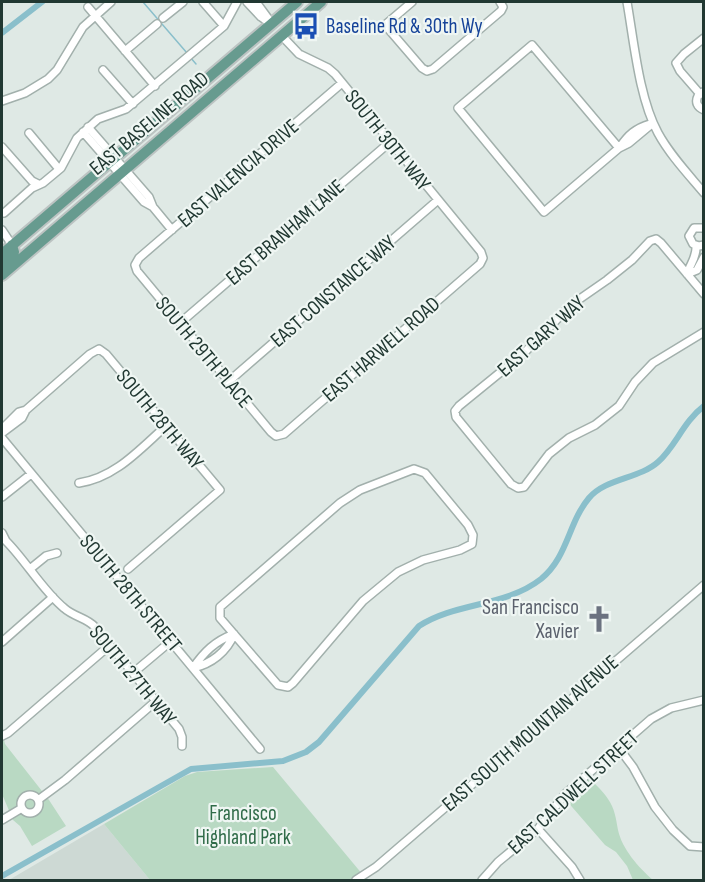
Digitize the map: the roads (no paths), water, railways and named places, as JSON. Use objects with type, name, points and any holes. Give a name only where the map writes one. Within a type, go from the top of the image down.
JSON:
[{"type":"main road","name":"EAST BASELINE ROAD","points":[[2,254],[7,242],[112,159],[297,2]]},
{"type":"main road","name":"EAST BASELINE ROAD","points":[[2,274],[321,2]]},
{"type":"main road","points":[[271,24],[281,35]]},
{"type":"main road","points":[[2,266],[14,252],[7,242]]},
{"type":"street","points":[[2,101],[25,93],[48,79],[65,58],[77,34],[111,2]]},
{"type":"street","points":[[125,51],[183,2]]},
{"type":"street","points":[[203,2],[224,26]]},
{"type":"street","points":[[4,213],[59,170],[77,138],[98,119],[125,110],[224,26],[237,2]]},
{"type":"street","points":[[247,2],[255,4],[261,17],[271,24]]},
{"type":"street","points":[[412,2],[385,25],[427,71],[441,62],[501,11],[502,4]]},
{"type":"street","points":[[627,2],[644,91],[653,123],[667,147],[704,193]]},
{"type":"street","points":[[88,7],[155,86]]},
{"type":"street","name":"SOUTH 30TH WAY","points":[[281,35],[299,54],[328,68],[342,83],[481,252],[483,258]]},
{"type":"street","points":[[704,38],[676,63],[680,71],[702,93],[696,102],[704,110]]},
{"type":"street","points":[[619,148],[532,45],[458,108],[544,212],[632,137],[653,123]]},
{"type":"street","points":[[103,70],[133,104]]},
{"type":"street","name":"EAST VALENCIA DRIVE","points":[[135,265],[139,258],[342,83]]},
{"type":"street","points":[[86,130],[141,192],[144,202],[153,207],[172,230]]},
{"type":"street","points":[[29,133],[59,170]]},
{"type":"street","name":"EAST BRANHAM LANE","points":[[180,323],[390,142]]},
{"type":"street","points":[[3,151],[32,182],[39,184]]},
{"type":"street","name":"EAST CONSTANCE WAY","points":[[228,382],[438,200]]},
{"type":"street","points":[[687,274],[700,245],[689,239],[689,232],[697,226],[704,228]]},
{"type":"street","points":[[2,230],[7,242]]},
{"type":"street","name":"EAST GARY WAY","points":[[687,274],[656,239],[650,241],[632,260],[571,305],[523,354],[455,411],[456,417],[511,484],[518,488],[524,487],[549,454],[569,438],[595,425],[619,406],[635,382],[653,363],[704,332]]},
{"type":"street","points":[[687,274],[697,270],[704,257]]},
{"type":"street","name":"EAST HARWELL ROAD","points":[[276,436],[284,434],[480,264],[483,258]]},
{"type":"street","name":"SOUTH 29TH PLACE","points":[[135,265],[137,271],[228,382],[276,436]]},
{"type":"street","points":[[687,274],[704,294]]},
{"type":"street","name":"SOUTH 28TH WAY","points":[[2,431],[22,418],[26,410],[90,354],[99,349],[106,354],[220,490],[128,569]]},
{"type":"street","points":[[79,483],[99,478],[110,472],[166,426]]},
{"type":"street","name":"SOUTH 28TH STREET","points":[[2,438],[260,749]]},
{"type":"street","points":[[420,470],[425,473],[472,531],[473,539],[468,547],[423,560],[398,572],[387,581],[356,610],[293,684],[283,687],[273,682],[234,634],[220,618],[219,610],[223,603],[296,543],[316,522],[360,490],[402,472],[420,470]]},
{"type":"street","points":[[2,497],[31,474]]},
{"type":"street","name":"SOUTH 27TH WAY","points":[[2,532],[4,543],[64,609],[91,623],[110,645],[179,729],[182,746]]},
{"type":"street","points":[[30,569],[46,556],[57,553]]},
{"type":"street","name":"EAST SOUTH MOUNTAIN AVENUE","points":[[360,880],[704,585]]},
{"type":"street","points":[[2,642],[53,597]]},
{"type":"street","points":[[193,668],[209,648],[223,638],[234,634]]},
{"type":"street","points":[[193,668],[203,666],[218,657],[230,644],[234,634]]},
{"type":"street","points":[[133,673],[171,641]]},
{"type":"street","points":[[2,736],[110,645]]},
{"type":"street","points":[[209,648],[218,657]]},
{"type":"street","name":"EAST CALDWELL STREET","points":[[482,880],[498,862],[537,829],[565,794],[651,719],[664,711],[704,700]]},
{"type":"street","points":[[38,800],[65,780],[156,701]]},
{"type":"street","points":[[618,747],[633,767],[655,807],[673,830],[690,846],[704,847]]},
{"type":"street","points":[[26,796],[34,796],[38,800],[38,808],[34,812],[28,812],[22,808],[21,802],[26,796]]},
{"type":"street","points":[[2,820],[22,808]]},
{"type":"street","points":[[537,829],[572,867],[580,880]]},
{"type":"waterway","points":[[2,33],[42,2]]},
{"type":"waterway","points":[[143,2],[187,53]]},
{"type":"waterway","points":[[190,57],[196,64]]},
{"type":"waterway","points":[[2,876],[191,769],[283,761],[306,752],[319,742],[419,626],[449,612],[512,595],[541,579],[557,561],[576,518],[589,498],[604,486],[642,472],[658,462],[670,449],[690,419],[704,406]]},
{"type":"place","name":"Baseline Rd & 30th Wy","points":[[306,26]]},
{"type":"place","name":"San Francisco Xavier","points":[[599,619]]},
{"type":"park label","name":"Francisco Highland Park","points":[[243,825]]}]
